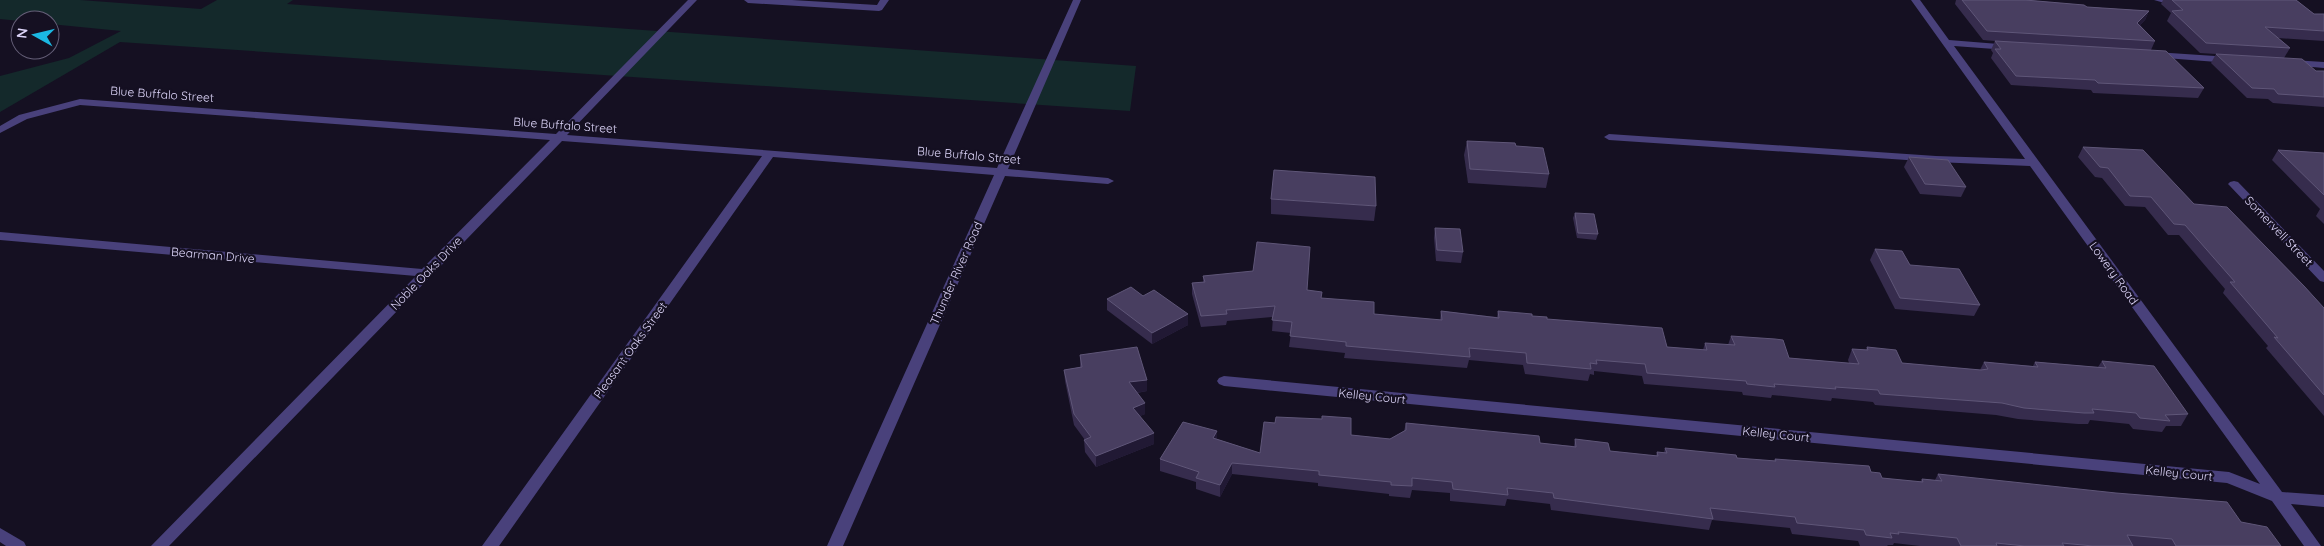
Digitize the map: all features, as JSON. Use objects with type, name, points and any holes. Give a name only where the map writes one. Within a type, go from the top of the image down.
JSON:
[{"type":"street","name":"Noble Oaks Drive","points":[[158,546],[693,0]]},
{"type":"street","points":[[748,0],[879,8],[885,0]]},
{"type":"street","name":"Thunder River Road","points":[[835,546],[1078,0]]},
{"type":"street","name":"Lowery Road","points":[[1915,0],[2313,546]]},
{"type":"street","points":[[2158,0],[2168,1]]},
{"type":"street","points":[[1945,43],[2015,47]]},
{"type":"street","points":[[2145,55],[2244,60]]},
{"type":"street","points":[[2284,63],[2324,65]]},
{"type":"street","name":"Blue Buffalo Street","points":[[0,130],[23,117],[80,102],[770,153],[1108,181]]},
{"type":"street","points":[[1609,137],[1918,158],[2034,163]]},
{"type":"street","name":"Pleasant Oaks Street","points":[[490,546],[770,153]]},
{"type":"street","name":"Somervell Street","points":[[2234,184],[2324,278]]},
{"type":"street","name":"Bearman Drive","points":[[0,236],[426,273]]},
{"type":"street","name":"Kelley Court","points":[[1224,381],[2229,478],[2276,497],[2324,501]]},
{"type":"street","points":[[0,534],[18,546]]},
{"type":"green space","points":[[0,0],[80,0],[201,9],[217,0],[293,0],[287,4],[1136,66],[1130,111],[120,42],[0,112],[0,76],[69,58],[121,31],[60,25],[60,10],[10,10],[10,20],[0,19]]},
{"type":"building","points":[[1962,0],[2025,0],[2149,11],[2137,23],[2155,41],[1987,31]]},
{"type":"building","points":[[2172,0],[2296,0],[2314,14],[2324,14],[2324,31],[2265,27],[2290,48],[2206,43],[2172,11],[2183,10]]},
{"type":"building","points":[[1995,41],[2166,51],[2204,88],[2098,83],[2095,80],[2016,76],[1995,49],[2001,49]]},
{"type":"building","points":[[2216,54],[2302,59],[2316,71],[2324,71],[2324,97],[2278,94],[2274,89],[2252,88]]},
{"type":"building","points":[[1467,141],[1515,143],[1516,146],[1543,148],[1549,174],[1470,169]]},
{"type":"building","points":[[2083,147],[2143,150],[2194,204],[2227,207],[2304,286],[2324,308],[2324,395],[2230,282],[2235,282],[2185,225],[2174,224],[2151,197],[2130,196],[2108,168],[2100,167]]},
{"type":"building","points":[[2278,150],[2324,153],[2324,195]]},
{"type":"building","points":[[1909,157],[1948,160],[1966,187],[1925,184]]},
{"type":"building","points":[[1274,170],[1375,177],[1376,206],[1271,199]]},
{"type":"building","points":[[1575,213],[1594,214],[1598,234],[1578,233]]},
{"type":"building","points":[[1435,228],[1460,229],[1463,252],[1437,250]]},
{"type":"building","points":[[1257,242],[1310,247],[1307,290],[1322,292],[1321,298],[1374,302],[1374,314],[1442,320],[1441,311],[1499,318],[1498,311],[1532,314],[1532,316],[1547,317],[1547,319],[1662,328],[1667,347],[1707,350],[1705,343],[1735,345],[1731,336],[1775,339],[1783,340],[1789,358],[1859,364],[1852,349],[1868,350],[1867,347],[1896,350],[1902,363],[1981,370],[1988,369],[1984,362],[2038,367],[2035,362],[2106,368],[2102,361],[2154,366],[2188,414],[2165,415],[2170,421],[2140,418],[2136,413],[2092,409],[2094,413],[2084,413],[2024,408],[2002,403],[1880,394],[1878,390],[1774,384],[1775,387],[1747,384],[1746,381],[1647,373],[1645,364],[1596,360],[1597,364],[1590,363],[1591,369],[1527,363],[1526,353],[1469,348],[1470,357],[1346,346],[1346,342],[1290,336],[1292,322],[1272,320],[1275,306],[1226,310],[1227,314],[1201,316],[1192,283],[1205,282],[1203,276],[1253,271]]},
{"type":"building","points":[[1875,249],[1902,251],[1910,265],[1959,269],[1980,305],[1900,298]]},
{"type":"building","points":[[1131,287],[1143,296],[1154,290],[1188,314],[1152,333],[1107,299]]},
{"type":"building","points":[[1137,347],[1147,380],[1129,382],[1145,403],[1133,408],[1154,433],[1096,456],[1084,440],[1091,437],[1074,414],[1064,370],[1082,367],[1080,355]]},
{"type":"building","points":[[1322,416],[1351,418],[1351,435],[1390,439],[1406,430],[1406,423],[1539,436],[1540,443],[1576,447],[1575,439],[1608,443],[1610,451],[1658,456],[1657,452],[1667,453],[1665,448],[1736,455],[1737,458],[1869,466],[1871,472],[1880,473],[1882,478],[1923,482],[1922,479],[1942,481],[1938,474],[2116,493],[2227,502],[2241,522],[2267,527],[2281,546],[2176,546],[2172,539],[2127,535],[2133,546],[2093,546],[2062,543],[2064,546],[2025,546],[1996,543],[1997,546],[1961,546],[1957,538],[1898,532],[1899,534],[1890,533],[1892,538],[1866,535],[1864,530],[1797,523],[1795,517],[1710,508],[1713,519],[1554,498],[1553,493],[1507,488],[1508,495],[1453,489],[1452,482],[1412,478],[1412,486],[1391,485],[1391,482],[1319,475],[1319,471],[1232,463],[1220,485],[1196,478],[1199,472],[1160,459],[1183,422],[1217,431],[1213,438],[1260,453],[1264,422],[1275,423],[1276,417],[1322,419]]}]
